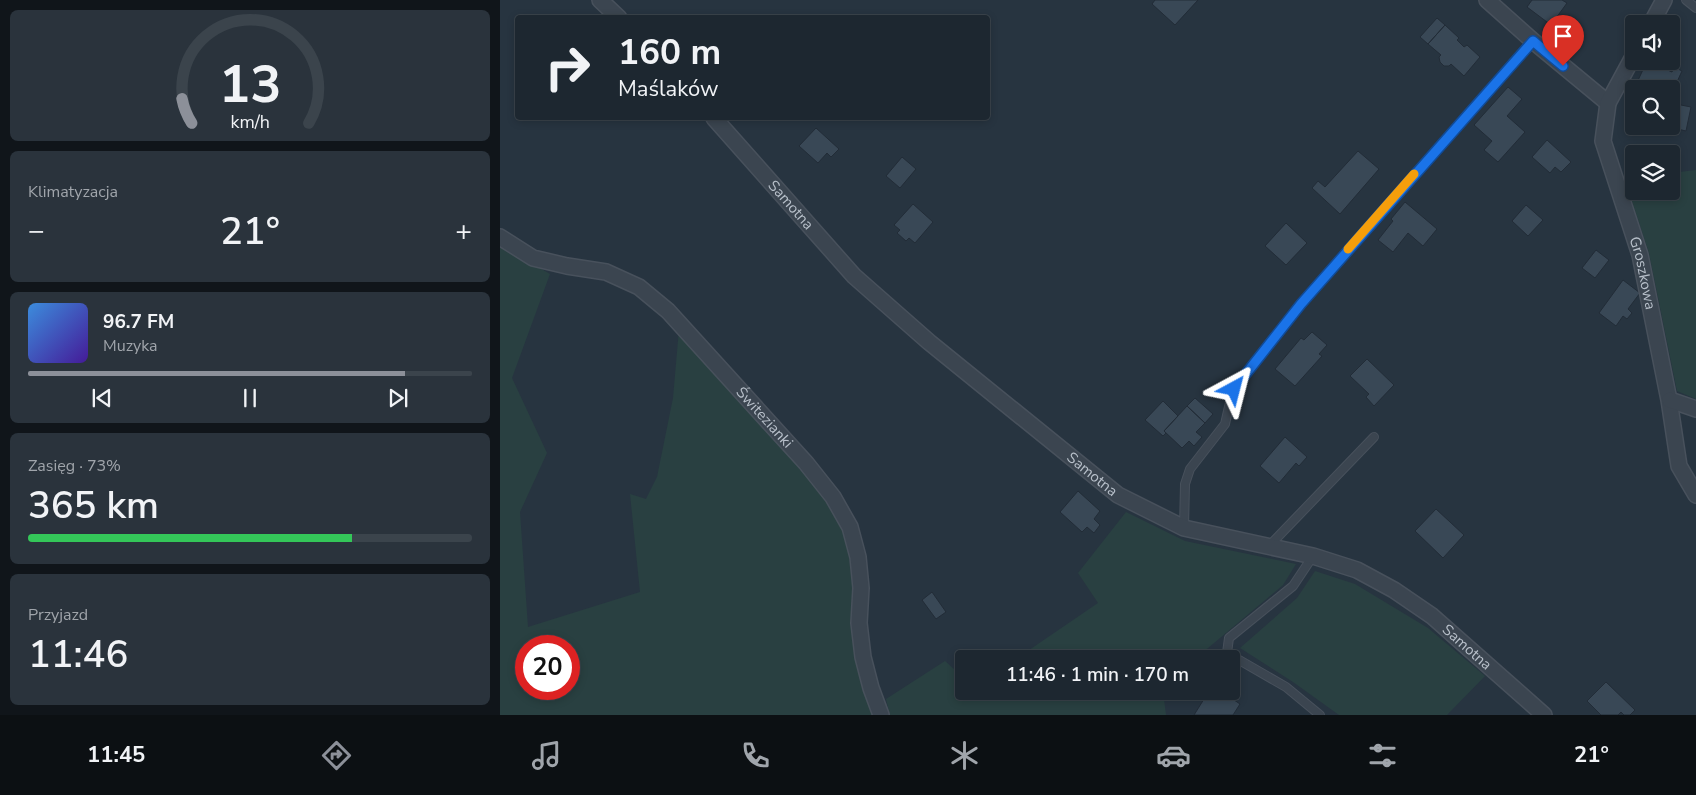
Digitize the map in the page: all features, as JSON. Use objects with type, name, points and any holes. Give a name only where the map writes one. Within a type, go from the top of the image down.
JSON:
[{"type":"street","points":[[600,0],[616,15]]},
{"type":"street","points":[[1487,0],[1608,103]]},
{"type":"street","points":[[1656,15],[1664,0]]},
{"type":"street","name":"Groszkowa","points":[[1626,70],[1608,103],[1603,141],[1640,255],[1670,400],[1679,466],[1696,495]]},
{"type":"street","name":"Samotna","points":[[716,120],[854,276],[921,336],[1118,495],[1184,528],[1313,556],[1357,570],[1394,590],[1432,616],[1544,715]]},
{"type":"street","name":"Świtezianki","points":[[500,237],[533,258],[606,272],[639,287],[668,310],[812,470],[833,497],[850,527],[858,557],[861,588],[859,623],[863,657],[871,688],[881,715]]},
{"type":"street","points":[[1670,400],[1696,409]]},
{"type":"lane","points":[[1686,0],[1696,8]]},
{"type":"lane","points":[[1184,528],[1185,484],[1190,469],[1225,424],[1234,389],[1301,304],[1533,41]]},
{"type":"lane","points":[[1270,546],[1374,438]]},
{"type":"lane","points":[[1313,556],[1293,586],[1229,638],[1227,653],[1286,687],[1320,715]]},
{"type":"green space","points":[[1696,170],[1696,399],[1677,391],[1649,253],[1632,200],[1680,200],[1680,172]]},
{"type":"green space","points":[[500,245],[550,274],[512,378],[547,453],[520,512],[528,627],[640,592],[630,494],[646,499],[657,477],[673,398],[679,329],[804,466],[846,528],[853,591],[851,626],[865,688],[874,715],[500,715]]},
{"type":"green space","points":[[1126,512],[1185,541],[1296,564],[1283,585],[1206,650],[1029,650],[1098,603],[1078,573]]},
{"type":"green space","points":[[1315,571],[1355,584],[1428,628],[1485,676],[1447,715],[1339,715],[1293,682],[1240,648],[1297,598]]},
{"type":"green space","points":[[945,661],[955,670],[955,700],[1164,700],[1166,715],[890,715],[886,699]]},
{"type":"building","points":[[1155,0],[1198,0],[1175,25],[1152,4]]},
{"type":"building","points":[[1532,0],[1562,0],[1567,3],[1551,25],[1527,7]]},
{"type":"building","points":[[1437,18],[1445,25],[1428,44],[1420,37]]},
{"type":"building","points":[[1445,25],[1459,38],[1457,40],[1464,47],[1467,45],[1480,57],[1464,76],[1451,64],[1444,66],[1440,62],[1439,57],[1441,55],[1428,44]]},
{"type":"building","points":[[1643,70],[1682,71],[1678,80],[1638,80]]},
{"type":"building","points":[[1508,87],[1522,99],[1507,116],[1525,132],[1498,162],[1484,150],[1492,141],[1474,125]]},
{"type":"building","points":[[1680,105],[1691,107],[1686,131],[1680,130]]},
{"type":"building","points":[[816,128],[839,149],[831,157],[827,153],[818,163],[799,146]]},
{"type":"building","points":[[1547,140],[1571,162],[1561,172],[1555,167],[1550,173],[1532,157]]},
{"type":"building","points":[[1358,151],[1379,169],[1340,214],[1312,188],[1318,181],[1325,187]]},
{"type":"building","points":[[902,157],[916,169],[900,188],[886,176]]},
{"type":"building","points":[[1405,202],[1437,229],[1423,246],[1408,233],[1393,252],[1378,240],[1393,221],[1391,219]]},
{"type":"building","points":[[913,204],[933,222],[915,243],[909,238],[906,241],[897,233],[900,230],[894,225]]},
{"type":"building","points":[[1526,205],[1543,220],[1528,236],[1512,221]]},
{"type":"building","points":[[1286,223],[1307,243],[1286,265],[1265,246]]},
{"type":"building","points":[[1596,250],[1609,260],[1595,278],[1582,268]]},
{"type":"building","points":[[1623,280],[1640,293],[1628,309],[1632,313],[1627,319],[1623,316],[1616,326],[1599,313]]},
{"type":"building","points":[[1312,332],[1327,345],[1319,354],[1322,356],[1295,386],[1275,369],[1301,338],[1304,340]]},
{"type":"building","points":[[1367,359],[1394,385],[1374,406],[1366,397],[1369,394],[1350,376]]},
{"type":"building","points":[[1195,398],[1213,414],[1205,423],[1187,406]]},
{"type":"building","points":[[1163,401],[1178,416],[1164,431],[1166,433],[1163,436],[1145,420]]},
{"type":"building","points":[[1187,406],[1205,423],[1196,432],[1202,437],[1194,446],[1189,441],[1182,448],[1164,431]]},
{"type":"building","points":[[1285,437],[1307,457],[1299,466],[1296,463],[1279,483],[1260,466]]},
{"type":"building","points":[[1078,491],[1100,511],[1094,519],[1100,525],[1094,533],[1087,527],[1082,532],[1060,512]]},
{"type":"building","points":[[1436,509],[1464,535],[1443,558],[1415,531]]},
{"type":"building","points":[[932,592],[946,612],[936,619],[922,600]]},
{"type":"building","points":[[1606,682],[1635,710],[1630,715],[1624,715],[1621,712],[1618,715],[1601,715],[1587,701]]},
{"type":"building","points":[[1203,700],[1234,700],[1240,704],[1233,715],[1194,715]]},
{"type":"slow traffic","points":[[1348,249],[1414,174]]},
{"type":"route","points":[[1234,389],[1301,304],[1533,41],[1563,66]]}]
